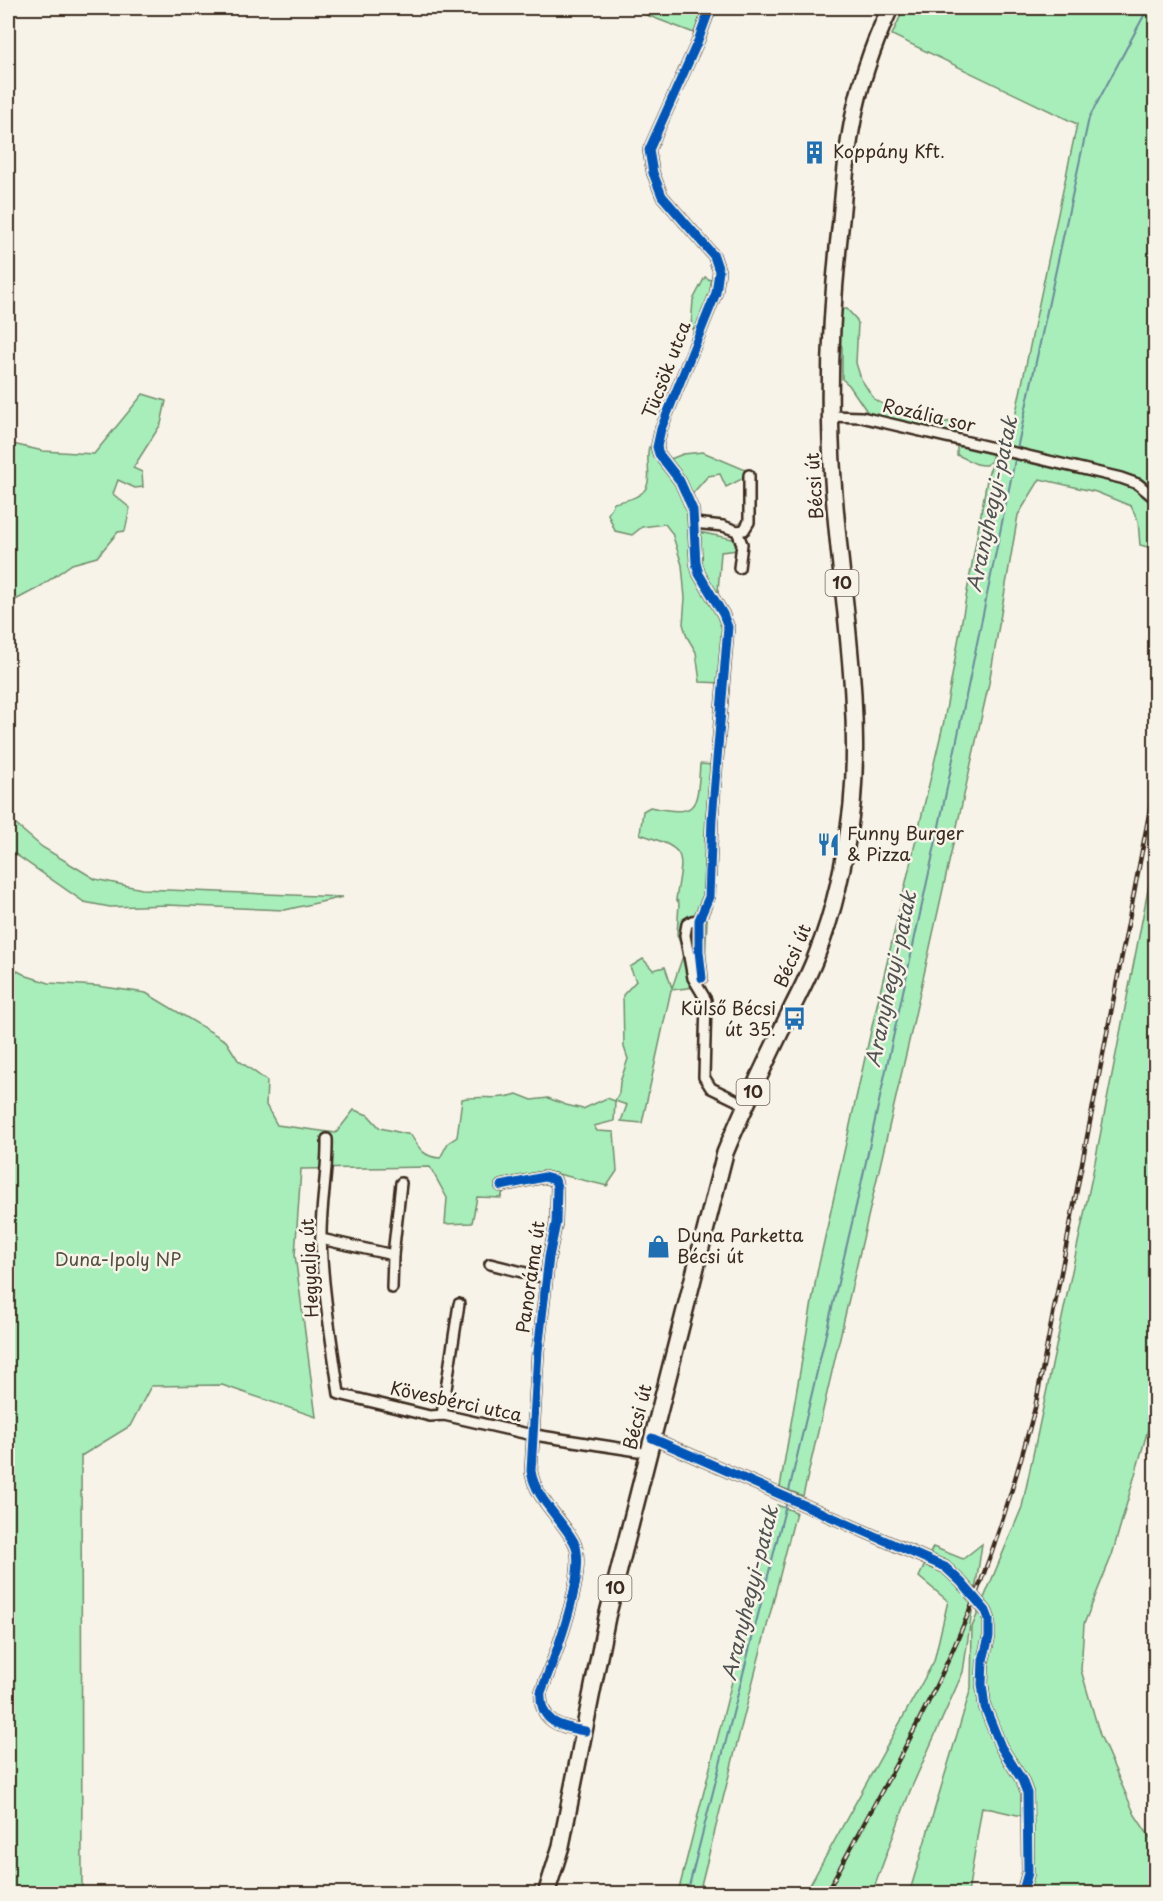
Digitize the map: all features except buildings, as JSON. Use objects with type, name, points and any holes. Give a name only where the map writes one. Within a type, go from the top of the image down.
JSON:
[{"type":"main road","name":"Bécsi út","points":[[546,1893],[561,1846],[607,1617],[725,1153],[820,947],[835,902],[852,805],[854,749],[852,690],[833,480],[830,416],[833,287],[851,126],[872,51],[890,8]]},
{"type":"street","name":"Tücsök utca","points":[[702,978],[699,920],[709,897],[712,819],[728,627],[723,614],[699,574],[696,562],[694,523],[688,496],[680,481],[659,454],[658,444],[661,429],[716,293],[719,271],[714,256],[662,196],[653,173],[649,150],[698,41],[710,8]]},
{"type":"street","name":"Rozália sor","points":[[830,416],[861,417],[1121,478],[1137,484],[1155,499]]},
{"type":"street","points":[[694,523],[723,526],[737,531],[744,530],[749,522],[749,476]]},
{"type":"street","points":[[737,531],[742,544],[739,568]]},
{"type":"street","name":"Tücsök utca","points":[[699,920],[687,924],[685,935],[693,978],[706,1000],[704,1073],[706,1082],[711,1088],[746,1105]]},
{"type":"street","name":"Hegyalja út","points":[[327,1139],[321,1239],[323,1280],[339,1394]]},
{"type":"street","name":"Panoráma út","points":[[501,1186],[544,1177],[555,1180],[557,1187],[556,1223],[546,1278],[538,1350],[531,1471],[534,1482],[572,1539],[578,1558],[562,1634],[541,1692],[541,1705],[554,1722],[561,1726],[585,1731]]},
{"type":"street","points":[[392,1287],[401,1183]]},
{"type":"street","points":[[321,1239],[393,1255]]},
{"type":"street","points":[[490,1264],[546,1278]]},
{"type":"street","points":[[442,1415],[459,1304]]},
{"type":"street","name":"Kövesbérci utca","points":[[339,1394],[430,1416],[442,1415],[532,1435],[638,1452]]},
{"type":"street","points":[[652,1438],[945,1568],[961,1582],[986,1611],[990,1626],[983,1660],[982,1684],[985,1707],[1001,1747],[1022,1780],[1027,1793],[1028,1873],[1022,1893]]},
{"type":"green space","points":[[628,8],[682,8],[701,15],[694,33]]},
{"type":"green space","points":[[904,8],[1155,8],[1155,549],[1140,545],[1138,521],[1131,506],[1096,492],[1040,479],[1018,515],[989,683],[910,1037],[803,1496],[780,1487],[817,1273],[944,721],[988,474],[1015,417],[1077,124],[892,35]]},
{"type":"green space","points":[[705,277],[714,282],[698,328],[693,329],[691,327],[693,300]]},
{"type":"green space","points":[[839,309],[847,309],[858,323],[856,363],[861,379],[874,399],[891,409],[920,419],[940,423],[960,420],[958,432],[954,435],[868,413],[849,385],[842,379],[842,347],[837,337]]},
{"type":"green space","points":[[143,394],[166,401],[161,424],[133,468],[142,472],[143,487],[135,488],[118,480],[113,494],[130,508],[125,531],[118,532],[97,557],[72,564],[38,588],[8,604],[8,443],[43,451],[94,454]]},
{"type":"green space","points":[[957,445],[993,453],[991,461],[986,465],[978,464],[957,455]]},
{"type":"green space","points":[[649,447],[660,450],[668,460],[683,454],[703,452],[748,471],[740,480],[726,487],[720,474],[708,476],[693,493],[699,532],[738,540],[738,550],[721,552],[717,605],[723,619],[725,641],[723,683],[700,682],[696,652],[687,637],[683,624],[685,598],[682,565],[672,533],[665,524],[642,527],[632,535],[615,531],[608,514],[614,503],[635,497],[647,487]]},
{"type":"green space","points":[[700,764],[714,765],[704,986],[671,990],[642,1123],[621,1121],[627,1105],[615,1101],[628,1059],[624,1047],[623,995],[636,981],[630,967],[643,959],[653,970],[665,967],[672,988],[684,953],[677,935],[679,903],[676,899],[681,862],[679,855],[667,844],[640,834],[643,811],[650,807],[686,810],[696,800]]},
{"type":"green space","points":[[8,818],[42,847],[95,879],[142,889],[343,897],[285,910],[167,905],[110,907],[84,902],[8,849]]},
{"type":"green space","points":[[1155,854],[1155,1405],[1112,1555],[1084,1624],[1081,1670],[1100,1735],[1135,1815],[1155,1845],[1155,1893],[1027,1893],[1031,1818],[982,1807],[968,1893],[909,1894],[971,1688],[972,1627],[1022,1507],[1093,1172]]},
{"type":"green space","name":"Duna-Ipoly NP","points":[[8,966],[27,976],[49,983],[97,986],[146,993],[226,1041],[238,1060],[267,1081],[266,1105],[277,1125],[336,1133],[354,1110],[368,1115],[380,1128],[411,1135],[422,1151],[440,1158],[448,1143],[457,1137],[462,1099],[517,1094],[532,1100],[548,1098],[583,1109],[607,1098],[615,1101],[614,1121],[594,1126],[597,1131],[614,1132],[617,1171],[607,1186],[554,1173],[517,1180],[504,1189],[501,1198],[477,1197],[472,1223],[445,1224],[447,1198],[430,1167],[301,1169],[295,1255],[316,1417],[222,1385],[151,1386],[130,1426],[81,1456],[82,1890],[101,1893],[8,1893]]},
{"type":"green space","points":[[777,1505],[796,1512],[699,1893],[678,1893]]},
{"type":"green space","points":[[982,1544],[963,1672],[910,1791],[872,1893],[805,1894],[934,1661],[948,1601],[919,1577],[933,1547],[963,1559]]},
{"type":"waterway","name":"Aranyhegyi-patak","points":[[1017,449],[1089,118],[1148,8]]},
{"type":"waterway","name":"Aranyhegyi-patak","points":[[788,1495],[860,1189],[937,836],[1016,455]]},
{"type":"waterway","name":"Aranyhegyi-patak","points":[[687,1894],[787,1501]]},
{"type":"railway","points":[[826,1894],[943,1671],[981,1581],[1019,1466],[1035,1408],[1156,778]]},
{"type":"cycle path","points":[[702,978],[699,920],[709,897],[712,819],[728,627],[723,614],[699,574],[696,563],[693,510],[680,481],[659,454],[657,447],[661,429],[716,293],[719,271],[714,256],[662,196],[653,173],[649,150],[698,41],[710,8]]},
{"type":"cycle path","points":[[501,1186],[544,1177],[555,1180],[557,1187],[556,1223],[549,1257],[538,1351],[531,1471],[533,1481],[543,1499],[574,1542],[577,1573],[568,1616],[541,1692],[541,1702],[547,1716],[553,1721],[585,1731]]},
{"type":"cycle path","points":[[652,1438],[945,1567],[986,1611],[989,1619],[989,1637],[983,1660],[982,1684],[985,1707],[1001,1747],[1022,1780],[1027,1793],[1028,1873],[1022,1894]]},
{"type":"place","name":"Koppány Kft.","points":[[815,152]]},
{"type":"place","name":"Funny Burger & Pizza","points":[[829,844]]},
{"type":"place","name":"Külső Bécsi út 35.","points":[[794,1019]]},
{"type":"place","name":"Duna Parketta Bécsi út","points":[[659,1246]]}]
